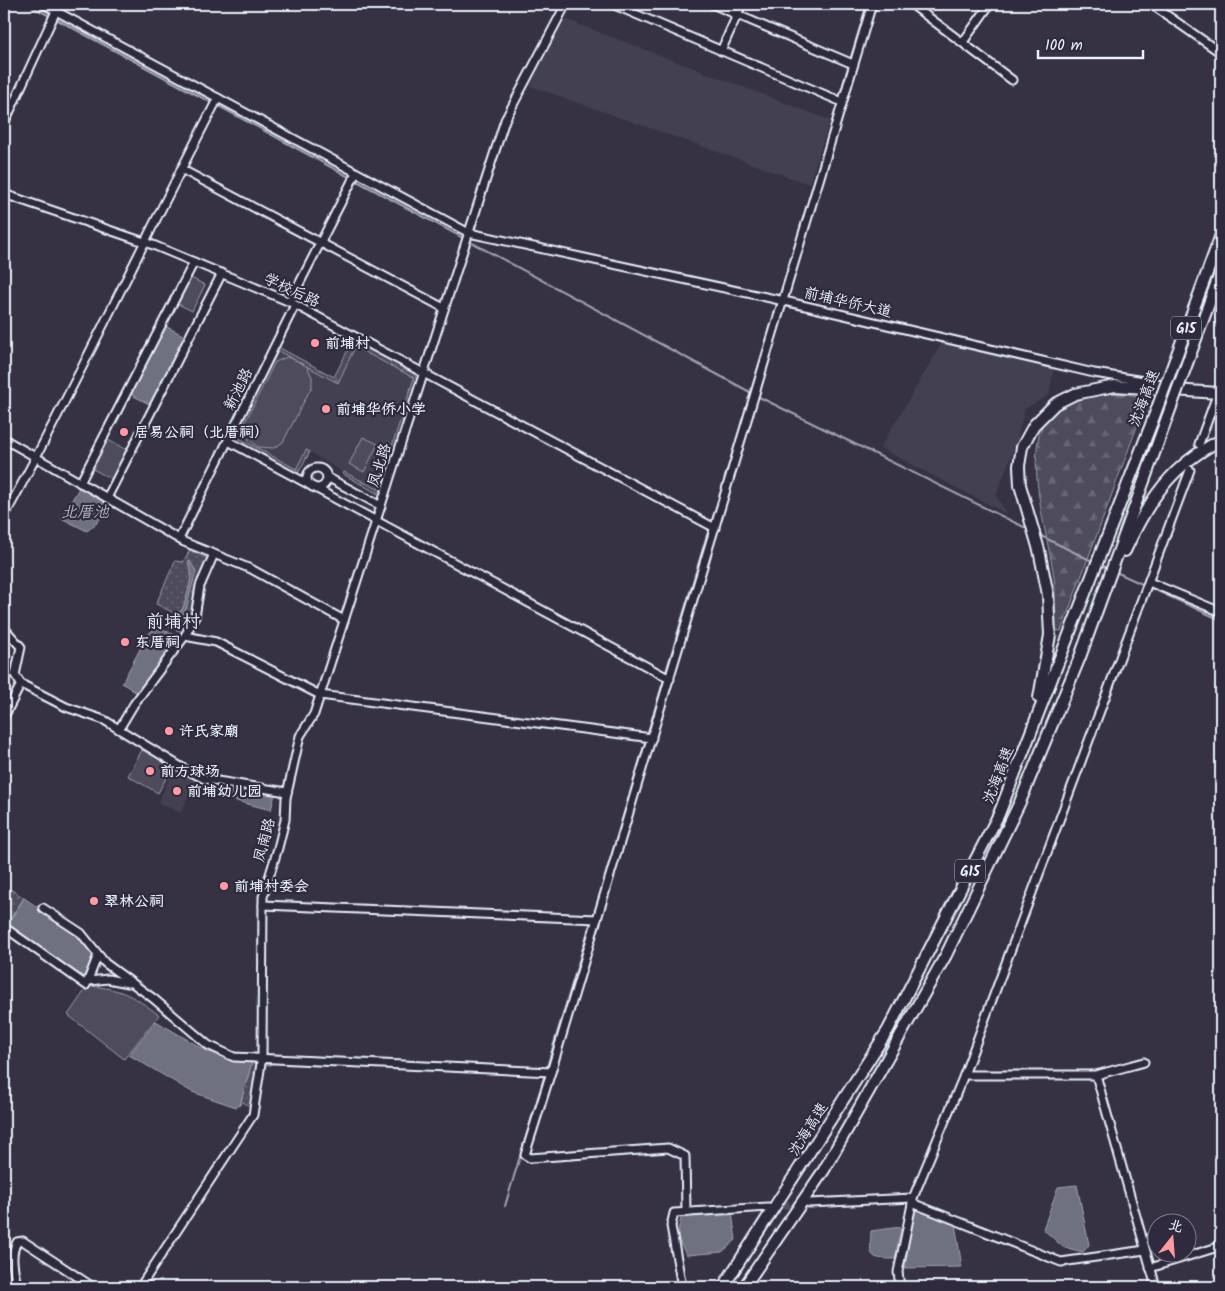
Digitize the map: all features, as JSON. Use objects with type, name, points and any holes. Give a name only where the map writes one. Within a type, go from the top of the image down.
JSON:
[{"type":"highway","name":"沈海高速","points":[[723,1287],[888,1030],[999,814],[1152,422],[1221,235]]},
{"type":"highway","name":"沈海高速","points":[[744,1287],[824,1170],[946,955],[1020,802],[1097,610],[1221,272]]},
{"type":"highway","points":[[1034,725],[1050,635],[1048,595],[1039,550],[1020,485],[1022,447],[1034,425],[1055,404],[1075,394],[1115,386],[1220,390]]},
{"type":"highway","points":[[1097,610],[1142,514],[1172,473],[1204,448],[1221,440]]},
{"type":"street","name":"前埔华侨大道","points":[[43,4],[215,102],[467,237],[780,300],[1094,373],[1220,390]]},
{"type":"street","name":"凤北路","points":[[320,696],[505,120],[566,4]]},
{"type":"street","points":[[612,4],[839,101]]},
{"type":"street","points":[[712,4],[851,63]]},
{"type":"street","points":[[721,50],[742,4]]},
{"type":"street","points":[[686,1211],[685,1156],[668,1148],[530,1158],[525,1155],[547,1072],[839,101],[872,4]]},
{"type":"street","points":[[912,4],[1012,80]]},
{"type":"street","points":[[963,42],[990,4]]},
{"type":"street","points":[[1151,4],[1221,53]]},
{"type":"street","points":[[4,124],[56,11]]},
{"type":"street","points":[[4,518],[215,102]]},
{"type":"street","points":[[181,169],[444,308]]},
{"type":"street","name":"新池路","points":[[179,539],[354,177]]},
{"type":"street","name":"学校后路","points":[[4,194],[143,241],[293,304],[712,526]]},
{"type":"street","points":[[80,483],[194,262]]},
{"type":"street","points":[[107,498],[222,274]]},
{"type":"street","points":[[1199,444],[1220,390]]},
{"type":"street","points":[[4,439],[179,539],[251,569],[344,620]]},
{"type":"street","points":[[228,441],[666,677]]},
{"type":"street","points":[[313,487],[307,478],[311,470],[320,468],[327,476],[380,506]]},
{"type":"street","points":[[900,1287],[898,1272],[913,1201],[964,1075],[1190,470]]},
{"type":"street","points":[[313,487],[322,486],[327,476]]},
{"type":"street","points":[[119,729],[134,704],[185,636],[195,617],[200,586],[214,554]]},
{"type":"street","points":[[1148,586],[1221,612]]},
{"type":"street","points":[[4,628],[21,647],[15,675],[20,684],[66,707],[104,720],[181,767],[204,778],[287,792]]},
{"type":"street","points":[[185,636],[216,642],[320,696],[648,738]]},
{"type":"street","points":[[4,717],[20,684]]},
{"type":"street","name":"凤南路","points":[[140,1287],[253,1115],[262,1057],[263,905],[267,881],[283,829],[287,792],[300,736],[314,714],[320,696]]},
{"type":"street","points":[[263,905],[594,919]]},
{"type":"street","points":[[43,908],[81,933],[105,963],[208,1045],[234,1057],[547,1072]]},
{"type":"street","points":[[4,927],[86,985],[98,955]]},
{"type":"street","points":[[89,981],[123,981],[136,986]]},
{"type":"street","points":[[964,1075],[1096,1075],[1144,1062]]},
{"type":"street","points":[[1096,1075],[1156,1287]]},
{"type":"street","points":[[809,1203],[913,1201],[1061,1262],[1145,1250]]},
{"type":"street","points":[[682,1287],[671,1226],[674,1213],[768,1207]]},
{"type":"street","points":[[18,1287],[12,1260],[13,1249],[17,1242],[23,1241],[93,1287]]},
{"type":"street","points":[[1150,1268],[1221,1246]]},
{"type":"shaded area","points":[[562,18],[830,120],[809,184],[527,85]]},
{"type":"shaded area","name":"前埔华侨小学","points":[[353,340],[414,372],[417,379],[380,495],[310,452],[297,475],[229,438],[276,346],[334,377]]},
{"type":"shaded area","points":[[942,343],[1054,368],[1049,395],[1025,409],[1017,440],[996,496],[1007,514],[880,448]]},
{"type":"shaded area","name":"前埔幼儿园","points":[[173,769],[196,779],[181,813],[158,803]]},
{"type":"green space","points":[[191,278],[205,285],[192,311],[178,304]]},
{"type":"green space","points":[[353,340],[411,370],[417,379],[380,495],[343,474],[344,472],[378,489],[414,378],[355,347],[338,383],[278,351],[235,436],[296,469],[306,450],[310,452],[297,475],[229,438],[276,346],[334,377]]},
{"type":"green space","points":[[287,357],[306,364],[312,377],[312,386],[283,442],[274,448],[258,447],[246,437],[245,422],[275,362]]},
{"type":"green space","points":[[1116,393],[1148,397],[1061,631],[1054,630],[1055,583],[1038,488],[1036,463],[1038,440],[1045,421],[1057,408],[1078,399]]},
{"type":"green space","points":[[363,437],[378,444],[364,472],[349,464]]},
{"type":"green space","points":[[106,439],[129,451],[113,480],[91,468]]},
{"type":"green space","points":[[190,550],[208,559],[185,633],[169,627],[176,614],[156,604],[175,561],[183,562]]},
{"type":"green space","name":"前方球场","points":[[142,750],[173,766],[158,793],[128,776]]},
{"type":"green space","points":[[4,885],[24,898],[7,923],[4,921]]},
{"type":"green space","points":[[88,986],[126,994],[159,1015],[124,1059],[68,1015]]},
{"type":"green space","points":[[253,1058],[271,1058],[271,1065],[257,1064],[251,1107],[241,1101]]},
{"type":"water","points":[[163,325],[187,337],[151,405],[128,393]]},
{"type":"water","name":"北厝池","points":[[81,485],[111,504],[97,523],[87,531],[61,518]]},
{"type":"water","points":[[189,560],[196,571],[186,609],[177,630],[169,627],[176,614],[182,610],[190,584],[191,571]]},
{"type":"water","points":[[156,626],[179,637],[141,691],[137,693],[122,683],[147,636]]},
{"type":"water","points":[[204,781],[275,794],[271,810],[201,792]]},
{"type":"water","points":[[24,898],[79,935],[95,955],[88,976],[82,976],[8,924]]},
{"type":"water","points":[[156,1021],[208,1052],[252,1062],[240,1105],[236,1107],[192,1092],[129,1055]]},
{"type":"water","points":[[1077,1185],[1089,1245],[1083,1252],[1063,1247],[1043,1229],[1058,1187]]},
{"type":"water","points":[[916,1209],[955,1224],[962,1267],[905,1268],[913,1213]]},
{"type":"water","points":[[732,1213],[736,1240],[722,1252],[687,1255],[681,1245],[679,1236],[682,1216]]},
{"type":"water","points":[[901,1227],[895,1259],[880,1258],[872,1255],[871,1231]]},
{"type":"waterway","points":[[27,4],[48,15]]},
{"type":"waterway","points":[[850,60],[867,4]]},
{"type":"waterway","points":[[58,20],[212,103]]},
{"type":"waterway","points":[[839,98],[849,64]]},
{"type":"waterway","points":[[711,524],[838,102]]},
{"type":"waterway","points":[[217,105],[351,178]]},
{"type":"waterway","points":[[355,180],[750,392]]},
{"type":"waterway","points":[[759,397],[1028,529]]},
{"type":"waterway","points":[[665,675],[709,528]]},
{"type":"waterway","points":[[1039,535],[1090,560]]},
{"type":"waterway","points":[[1118,573],[1221,620]]},
{"type":"waterway","points":[[647,735],[664,679]]},
{"type":"waterway","points":[[593,917],[646,739]]},
{"type":"waterway","points":[[546,1070],[591,921]]},
{"type":"waterway","points":[[505,1206],[545,1074]]},
{"type":"tunnel","points":[[772,1206],[803,1204]]},
{"type":"place","name":"前埔村","points":[[315,343]]},
{"type":"place","name":"前埔华侨小学","points":[[326,409]]},
{"type":"place","name":"居易公祠（北厝祠）","points":[[124,432]]},
{"type":"place","name":"东厝祠","points":[[125,642]]},
{"type":"place","name":"许氏家廟","points":[[169,731]]},
{"type":"place","name":"前方球场","points":[[150,771]]},
{"type":"place","name":"前埔幼儿园","points":[[177,791]]},
{"type":"place","name":"前埔村委会","points":[[224,886]]},
{"type":"place","name":"翠林公祠","points":[[94,901]]},
{"type":"district","name":"前埔村","points":[[173,621]]}]
